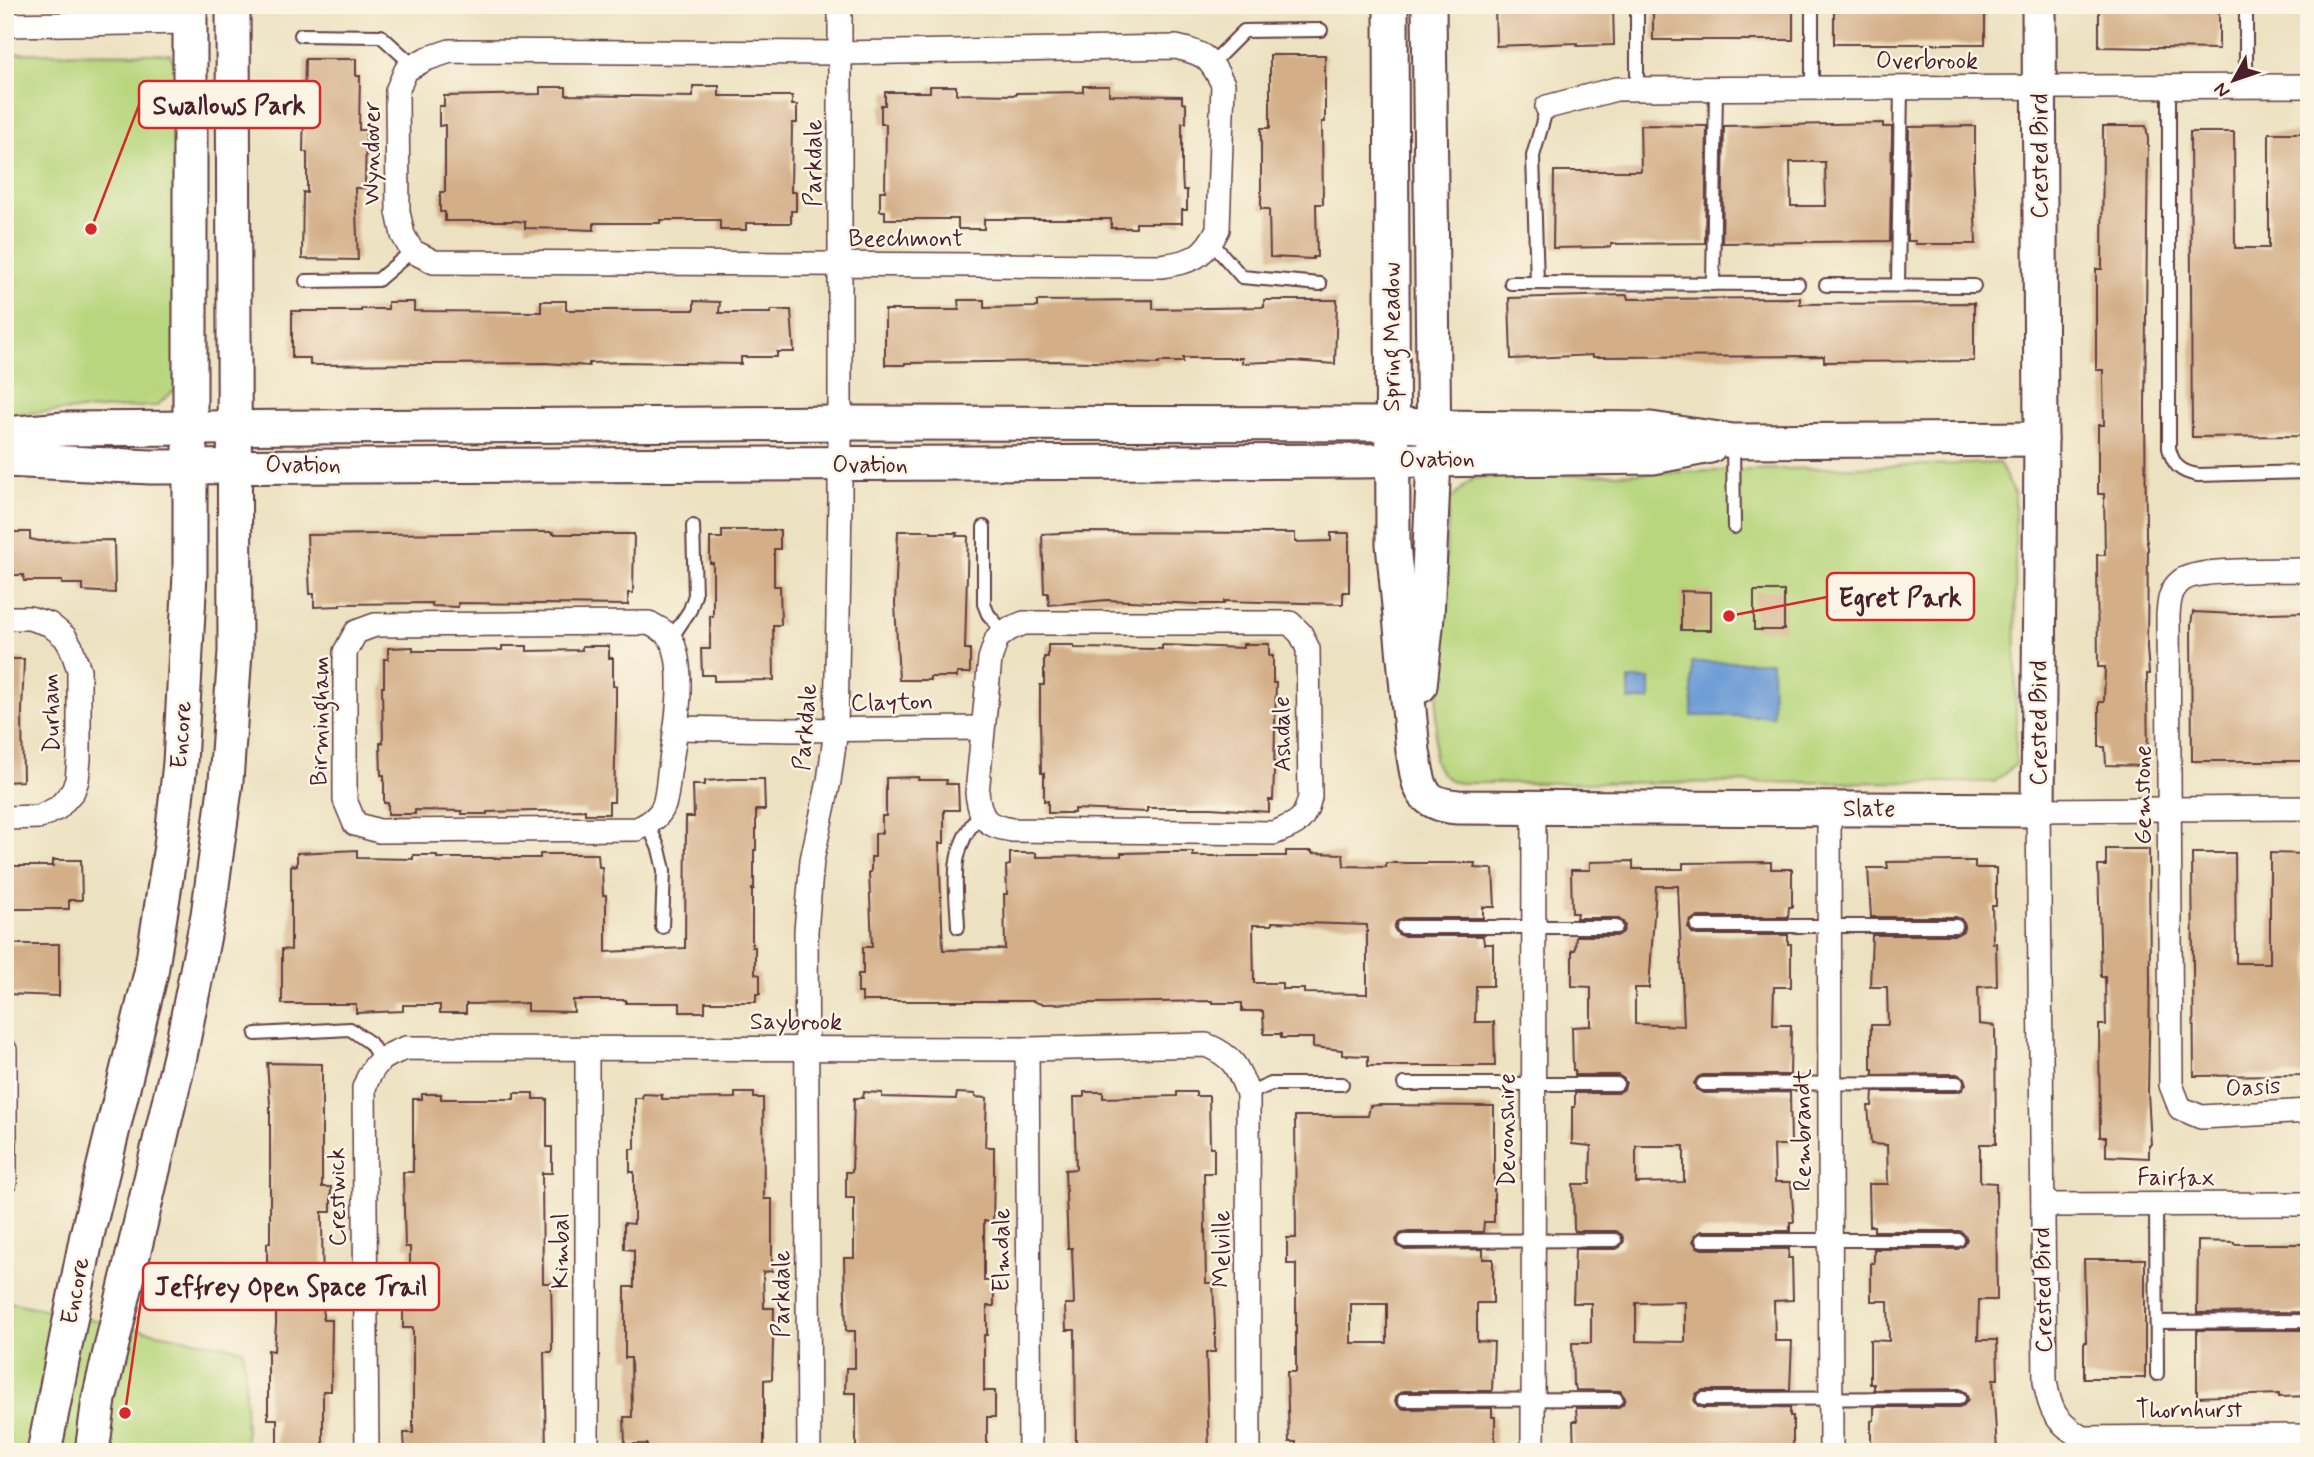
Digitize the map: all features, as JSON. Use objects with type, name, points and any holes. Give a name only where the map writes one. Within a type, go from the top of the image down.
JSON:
[{"type":"street","name":"Encore","points":[[92,1452],[99,1399],[180,1056],[208,915],[226,780],[235,652],[233,5]]},
{"type":"street","name":"Parkdale","points":[[809,1452],[807,894],[836,730],[841,423],[840,5]]},
{"type":"street","name":"Spring Meadow","points":[[1391,5],[1394,544],[1413,751],[1419,784],[1431,802]]},
{"type":"street","name":"Spring Meadow","points":[[1413,751],[1427,617],[1433,443],[1429,5]]},
{"type":"street","name":"Crested Bird","points":[[2039,5],[2041,439],[2038,810],[2045,1381],[2052,1411],[2057,1420],[2072,1432]]},
{"type":"street","name":"Encore","points":[[44,1452],[87,1235],[151,973],[171,846],[180,764],[190,574],[190,14]]},
{"type":"street","points":[[5,25],[190,14]]},
{"type":"street","points":[[414,66],[450,51],[840,53],[1176,47],[1205,58],[1223,84],[1218,229],[1212,243]]},
{"type":"street","name":"Wyndover","points":[[408,243],[398,212],[397,91],[406,70],[414,66]]},
{"type":"street","name":"Overbrook","points":[[1547,107],[1616,89],[2309,86]]},
{"type":"street","name":"Beechmont","points":[[408,243],[434,262],[1161,266],[1190,262],[1212,243]]},
{"type":"street","name":"Ovation","points":[[5,434],[64,429],[841,423],[1392,424],[1433,443]]},
{"type":"street","name":"Ovation","points":[[5,460],[150,467],[1393,461],[1433,443],[1651,429],[1733,441],[2041,439]]},
{"type":"street","name":"Gemstone","points":[[2200,1117],[2180,1108],[2171,1085],[2170,595],[2179,582],[2195,574],[2304,571]]},
{"type":"street","name":"Durham","points":[[5,618],[29,618],[49,624],[66,638],[77,659],[79,770],[73,791],[58,808],[39,817],[5,818]]},
{"type":"street","name":"Birmingham","points":[[648,824],[636,829],[379,831],[355,824],[345,800],[345,652],[356,632],[375,625],[649,623],[668,634],[670,640]]},
{"type":"street","name":"Ashdale","points":[[980,814],[993,827],[1012,830],[1274,833],[1306,815],[1310,797],[1308,649],[1301,634],[1290,623],[1024,623],[1004,633]]},
{"type":"street","points":[[980,814],[977,793],[990,659],[997,638],[1004,633]]},
{"type":"street","points":[[648,824],[657,817],[664,805],[676,728],[679,686],[677,656],[670,640]]},
{"type":"street","name":"Clayton","points":[[676,728],[982,728]]},
{"type":"street","name":"Slate","points":[[1431,802],[1441,806],[1458,807],[1534,808],[2309,808]]},
{"type":"street","name":"Devonshire","points":[[1533,1452],[1534,808]]},
{"type":"street","name":"Rembrandt","points":[[1829,809],[1831,1452]]},
{"type":"street","name":"Saybrook","points":[[376,1065],[387,1055],[406,1048],[1027,1049],[1206,1045],[1225,1053]]},
{"type":"street","name":"Elmdale","points":[[1027,1049],[1030,1452]]},
{"type":"street","points":[[5,1050],[5,1182]]},
{"type":"street","name":"Kimbal","points":[[587,1050],[587,1452]]},
{"type":"street","name":"Melville","points":[[1225,1053],[1239,1071],[1248,1094],[1249,1452]]},
{"type":"street","name":"Crestwick","points":[[367,1452],[364,1088],[376,1065]]},
{"type":"street","name":"Oasis","points":[[2200,1117],[2309,1111]]},
{"type":"street","name":"Fairfax","points":[[2043,1205],[2309,1204]]},
{"type":"street","name":"Thornhurst","points":[[2072,1432],[2082,1438],[2119,1444],[2309,1436]]},
{"type":"lane","points":[[1637,5],[1637,90]]},
{"type":"lane","points":[[1812,5],[1812,88]]},
{"type":"lane","points":[[2246,5],[2246,86]]},
{"type":"lane","points":[[1205,58],[1244,31],[1321,30]]},
{"type":"lane","points":[[301,35],[382,36],[414,66]]},
{"type":"lane","points":[[2169,86],[2169,448],[2174,462],[2183,471],[2199,475],[2309,472]]},
{"type":"lane","points":[[1898,285],[1901,87]]},
{"type":"lane","points":[[1713,284],[1716,89]]},
{"type":"lane","points":[[1537,283],[1533,156],[1547,107]]},
{"type":"lane","points":[[306,281],[378,280],[408,243]]},
{"type":"lane","points":[[1212,243],[1242,277],[1320,284]]},
{"type":"lane","points":[[1511,283],[1798,284]]},
{"type":"lane","points":[[1826,285],[1974,286]]},
{"type":"lane","points":[[1733,441],[1734,527]]},
{"type":"lane","points":[[670,640],[690,610],[695,595],[693,526]]},
{"type":"lane","points":[[984,527],[984,604],[988,614],[1004,633]]},
{"type":"lane","points":[[958,927],[956,867],[959,847],[966,830],[980,814]]},
{"type":"lane","points":[[648,824],[659,849],[664,870],[662,927]]},
{"type":"lane","points":[[1697,926],[1956,926]]},
{"type":"lane","points":[[1404,927],[1616,927]]},
{"type":"lane","points":[[256,1034],[349,1030],[370,1043],[376,1065]]},
{"type":"lane","points":[[1703,1084],[1957,1083]]},
{"type":"lane","points":[[1248,1094],[1271,1084],[1342,1084]]},
{"type":"lane","points":[[1404,1084],[1617,1084]]},
{"type":"lane","points":[[2156,1205],[2157,1374]]},
{"type":"lane","points":[[1405,1241],[1615,1240]]},
{"type":"lane","points":[[1702,1240],[1958,1240]]},
{"type":"lane","points":[[2157,1322],[2309,1321]]},
{"type":"lane","points":[[1703,1399],[1959,1398]]},
{"type":"lane","points":[[1404,1400],[1616,1399]]},
{"type":"green space","points":[[5,53],[170,54],[177,69],[176,389],[156,406],[5,414]]},
{"type":"green space","points":[[1999,463],[2015,495],[2016,764],[1994,782],[1459,783],[1443,775],[1438,768],[1434,759],[1449,501],[1473,478]]},
{"type":"green space","points":[[5,1301],[243,1349],[246,1452],[5,1452]]},
{"type":"water","points":[[1692,662],[1772,662],[1773,716],[1692,716]]},
{"type":"water","points":[[1629,679],[1650,679],[1650,700],[1629,700]]},
{"type":"building","points":[[1495,5],[1613,5],[1614,45],[1577,46],[1577,43],[1496,46]]},
{"type":"building","points":[[1653,5],[1793,5],[1793,40],[1653,40]]},
{"type":"building","points":[[1834,5],[1985,5],[1985,44],[1834,44]]},
{"type":"building","points":[[2099,5],[2219,5],[2219,49],[2099,47]]},
{"type":"building","points":[[1270,55],[1325,55],[1325,122],[1322,122],[1323,204],[1316,204],[1317,257],[1313,259],[1270,257],[1269,209],[1261,209],[1261,128],[1270,128]]},
{"type":"building","points":[[305,59],[356,59],[356,76],[360,76],[359,130],[366,130],[365,188],[355,188],[358,260],[302,259],[303,192],[307,193],[307,152],[303,152]]},
{"type":"building","points":[[693,86],[719,86],[719,96],[792,96],[792,105],[797,105],[797,123],[792,123],[791,192],[796,192],[796,211],[791,211],[791,223],[746,223],[746,230],[720,230],[720,220],[594,223],[594,230],[525,228],[525,222],[517,221],[445,221],[445,212],[440,212],[440,192],[445,192],[445,125],[439,126],[439,106],[444,106],[444,96],[540,94],[540,87],[566,87],[566,95],[693,97]]},
{"type":"building","points":[[930,86],[956,86],[956,94],[1016,95],[1083,92],[1083,86],[1109,86],[1109,95],[1182,96],[1182,103],[1186,104],[1186,123],[1182,123],[1182,173],[1183,190],[1187,190],[1187,210],[1182,210],[1182,223],[1136,223],[1136,228],[1111,228],[1111,219],[984,219],[984,229],[958,229],[958,219],[885,219],[885,211],[880,211],[880,191],[885,191],[886,124],[881,124],[881,105],[885,105],[885,92],[930,92]]},
{"type":"building","points":[[1883,123],[1883,127],[1892,127],[1890,241],[1722,243],[1724,126]],"holes":[[[1790,162],[1825,162],[1826,206],[1791,206]]]},
{"type":"building","points":[[1640,125],[1707,126],[1705,243],[1553,248],[1554,171],[1641,171]]},
{"type":"building","points":[[1975,126],[1973,162],[1976,244],[1915,244],[1915,241],[1907,241],[1909,127]]},
{"type":"building","points":[[2103,126],[2146,126],[2148,139],[2145,405],[2148,766],[2106,765],[2105,747],[2099,747],[2099,702],[2104,702],[2105,667],[2098,667],[2097,555],[2105,555],[2104,494],[2098,494],[2098,425],[2104,425],[2103,370],[2096,370],[2096,269],[2102,269]]},
{"type":"building","points":[[2190,132],[2234,132],[2235,248],[2269,248],[2269,133],[2309,133],[2309,436],[2192,437]]},
{"type":"building","points":[[1627,295],[1628,299],[1800,298],[1800,304],[1974,303],[1974,361],[1824,362],[1824,356],[1593,355],[1511,359],[1509,298]]},
{"type":"building","points":[[958,300],[984,300],[984,308],[1037,307],[1037,301],[1153,300],[1153,309],[1264,307],[1264,300],[1337,300],[1335,364],[1293,361],[1242,363],[1242,358],[1183,358],[1183,362],[1159,364],[1057,361],[885,365],[885,310],[959,310]]},
{"type":"building","points":[[541,301],[566,301],[566,310],[694,310],[694,301],[720,302],[719,313],[771,313],[771,310],[791,310],[794,352],[777,352],[777,357],[741,357],[741,364],[622,362],[589,363],[589,366],[545,363],[310,365],[310,358],[292,358],[292,311],[361,311],[388,309],[388,302],[414,302],[414,311],[541,312]]},
{"type":"building","points":[[722,530],[780,530],[780,549],[774,549],[774,586],[780,586],[781,625],[773,625],[774,680],[714,681],[714,675],[702,675],[701,649],[710,649],[710,616],[713,616],[710,538],[722,538]]},
{"type":"building","points":[[898,531],[931,531],[968,536],[965,649],[970,649],[970,673],[957,673],[957,677],[930,677],[930,680],[899,680],[895,603]]},
{"type":"building","points":[[5,532],[30,532],[30,539],[39,541],[114,540],[115,593],[83,591],[83,584],[24,581],[23,575],[5,575]]},
{"type":"building","points":[[553,532],[634,534],[633,593],[628,593],[628,605],[458,603],[458,607],[432,606],[432,603],[340,604],[314,607],[314,594],[310,594],[307,535]]},
{"type":"building","points":[[1295,533],[1295,542],[1331,541],[1331,533],[1349,533],[1349,592],[1343,592],[1343,604],[1224,601],[1224,604],[1198,604],[1107,600],[1049,605],[1048,593],[1044,593],[1042,534]]},
{"type":"building","points":[[1681,591],[1711,592],[1711,630],[1681,630]]},
{"type":"building","points":[[1754,591],[1784,591],[1784,630],[1754,630]]},
{"type":"building","points":[[2193,612],[2309,612],[2309,761],[2192,761]]},
{"type":"building","points":[[1243,644],[1269,644],[1269,656],[1273,656],[1273,683],[1276,683],[1274,772],[1273,800],[1269,800],[1269,812],[1147,808],[1147,812],[1074,809],[1074,813],[1048,813],[1048,801],[1044,801],[1044,773],[1041,773],[1040,685],[1044,685],[1044,657],[1048,657],[1048,645],[1162,649],[1162,645],[1243,648]]},
{"type":"building","points":[[502,646],[527,646],[527,651],[582,650],[582,646],[609,646],[609,658],[613,658],[613,686],[616,686],[616,718],[614,802],[609,802],[609,814],[585,814],[585,810],[462,814],[462,811],[415,810],[415,814],[388,814],[388,803],[384,803],[380,743],[383,743],[384,659],[388,659],[388,648],[468,651],[502,650]]},
{"type":"building","points":[[5,659],[24,659],[23,781],[5,782]]},
{"type":"building","points":[[919,777],[918,780],[947,780],[946,784],[958,784],[959,810],[944,810],[944,843],[939,843],[943,950],[1005,949],[1004,894],[1007,894],[1006,866],[1010,865],[1010,853],[1036,853],[1036,857],[1121,856],[1121,853],[1167,852],[1193,852],[1193,856],[1286,856],[1286,851],[1312,851],[1343,854],[1344,866],[1475,863],[1474,868],[1493,869],[1495,907],[1483,907],[1483,918],[1403,918],[1396,922],[1394,928],[1403,936],[1483,936],[1484,944],[1493,944],[1493,986],[1476,986],[1475,1022],[1494,1022],[1495,1066],[1368,1066],[1368,1056],[1342,1055],[1342,1050],[1313,1047],[1313,1038],[1281,1038],[1281,1034],[1264,1034],[1263,1011],[1242,1011],[1242,1003],[862,1001],[862,993],[858,993],[858,974],[863,974],[863,947],[872,947],[869,872],[871,857],[875,857],[875,834],[882,833],[882,816],[886,816],[886,778]],"holes":[[[1272,922],[1367,925],[1367,994],[1304,993],[1304,989],[1282,989],[1282,983],[1254,983],[1253,925],[1272,925]]]},
{"type":"building","points":[[764,779],[765,810],[756,810],[752,889],[752,947],[755,947],[755,974],[760,975],[760,994],[756,994],[756,1002],[705,1002],[705,1012],[680,1012],[680,1003],[626,1003],[626,1000],[573,1000],[574,1012],[527,1011],[527,1003],[466,1004],[466,1013],[440,1013],[440,1005],[403,1005],[403,1011],[356,1013],[356,1004],[282,1004],[282,949],[291,950],[291,865],[297,866],[297,853],[357,850],[357,858],[413,859],[413,855],[437,855],[437,858],[540,858],[540,854],[598,854],[599,867],[602,867],[603,895],[606,895],[606,952],[685,948],[686,817],[694,817],[693,785],[705,785],[705,781]]},
{"type":"building","points":[[2106,849],[2149,849],[2149,1158],[2106,1156],[2106,1137],[2100,1137],[2099,1025],[2106,1025],[2105,977],[2101,977],[2098,866],[2106,866]]},
{"type":"building","points":[[2192,853],[2235,853],[2236,963],[2270,963],[2270,853],[2309,854],[2309,1075],[2194,1076]]},
{"type":"building","points":[[53,860],[81,860],[82,900],[69,900],[69,909],[5,909],[5,866],[53,866]]},
{"type":"building","points":[[1633,861],[1633,869],[1683,869],[1683,863],[1771,862],[1771,869],[1792,869],[1792,907],[1789,907],[1788,917],[1697,917],[1690,921],[1688,927],[1697,935],[1788,935],[1788,944],[1791,944],[1791,987],[1774,987],[1773,1025],[1791,1025],[1790,1075],[1703,1075],[1694,1083],[1696,1089],[1703,1093],[1790,1092],[1791,1145],[1774,1145],[1775,1182],[1791,1182],[1794,1222],[1790,1222],[1790,1231],[1702,1231],[1695,1235],[1693,1241],[1702,1249],[1789,1249],[1788,1258],[1792,1258],[1793,1300],[1774,1301],[1775,1341],[1792,1341],[1790,1390],[1703,1390],[1696,1394],[1694,1400],[1703,1408],[1790,1407],[1790,1416],[1793,1416],[1793,1452],[1574,1452],[1573,1421],[1577,1421],[1576,1408],[1617,1408],[1623,1404],[1625,1398],[1620,1391],[1576,1390],[1573,1385],[1572,1343],[1591,1343],[1591,1303],[1573,1303],[1575,1249],[1616,1249],[1624,1241],[1622,1235],[1616,1231],[1575,1231],[1574,1228],[1573,1184],[1590,1184],[1591,1146],[1572,1144],[1572,1107],[1575,1107],[1575,1093],[1618,1093],[1624,1089],[1626,1083],[1618,1075],[1575,1075],[1573,1070],[1572,1027],[1591,1026],[1591,987],[1572,986],[1572,950],[1575,950],[1576,936],[1617,936],[1623,932],[1625,926],[1617,918],[1576,918],[1577,913],[1572,913],[1571,870],[1590,870],[1590,862]],"holes":[[[1656,886],[1678,886],[1684,1026],[1635,1024],[1635,988],[1649,988]],[[1636,1146],[1684,1146],[1684,1182],[1636,1183]],[[1685,1302],[1685,1342],[1636,1341],[1636,1303]]]},
{"type":"building","points":[[1975,861],[1975,868],[1996,868],[1996,906],[1992,906],[1997,986],[1978,987],[1979,1024],[1995,1026],[1996,1144],[1980,1144],[1980,1182],[1996,1183],[1997,1300],[1979,1300],[1978,1340],[1997,1340],[1998,1379],[1993,1379],[1997,1452],[1871,1452],[1874,1407],[1959,1407],[1968,1399],[1966,1393],[1960,1389],[1874,1390],[1874,1384],[1870,1384],[1870,1340],[1889,1341],[1888,1301],[1871,1301],[1871,1263],[1874,1263],[1874,1249],[1958,1249],[1965,1245],[1967,1239],[1959,1231],[1874,1231],[1874,1226],[1870,1226],[1869,1184],[1888,1184],[1887,1145],[1871,1144],[1868,1106],[1872,1106],[1873,1092],[1957,1092],[1966,1084],[1964,1078],[1957,1074],[1873,1075],[1871,1025],[1888,1025],[1887,987],[1870,987],[1872,935],[1956,935],[1963,931],[1965,925],[1956,917],[1871,917],[1868,868],[1888,868],[1887,862]]},
{"type":"building","points":[[7,944],[59,944],[59,996],[7,994]]},
{"type":"building","points":[[267,1063],[322,1064],[322,1187],[331,1187],[331,1212],[322,1212],[323,1320],[332,1320],[331,1391],[323,1391],[323,1452],[277,1452],[277,1419],[268,1419],[268,1350],[274,1351],[276,1287],[270,1287],[270,1263],[267,1263],[267,1243],[270,1243],[270,1103]]},
{"type":"building","points":[[864,1092],[882,1093],[882,1097],[956,1099],[957,1093],[987,1098],[985,1147],[994,1147],[994,1174],[993,1221],[984,1221],[984,1281],[994,1281],[994,1306],[987,1306],[984,1391],[995,1391],[995,1417],[987,1417],[987,1452],[856,1452],[856,1393],[845,1393],[846,1368],[855,1368],[855,1331],[846,1331],[844,1258],[854,1258],[854,1198],[846,1198],[846,1172],[852,1172],[854,1098],[863,1098]]},
{"type":"building","points":[[1084,1092],[1103,1092],[1103,1098],[1177,1096],[1177,1092],[1196,1092],[1196,1096],[1209,1096],[1210,1147],[1214,1147],[1214,1173],[1204,1173],[1206,1283],[1213,1283],[1215,1352],[1206,1352],[1209,1452],[1076,1452],[1075,1330],[1066,1330],[1065,1304],[1074,1304],[1072,1248],[1068,1248],[1065,1170],[1076,1169],[1074,1097],[1084,1097]]},
{"type":"building","points":[[514,1093],[533,1093],[533,1099],[547,1099],[547,1147],[552,1147],[552,1173],[542,1173],[543,1283],[551,1283],[552,1326],[552,1352],[544,1352],[546,1449],[405,1452],[404,1433],[413,1433],[413,1328],[403,1328],[403,1301],[410,1301],[410,1247],[405,1247],[403,1172],[413,1172],[413,1099],[422,1099],[422,1094],[441,1094],[441,1099],[514,1099]]},
{"type":"building","points":[[735,1093],[754,1093],[754,1098],[763,1098],[764,1199],[772,1199],[772,1271],[763,1272],[764,1308],[774,1308],[772,1379],[764,1380],[764,1452],[715,1452],[715,1449],[647,1452],[647,1444],[625,1444],[624,1417],[632,1417],[631,1358],[625,1358],[625,1287],[634,1287],[634,1250],[624,1249],[624,1223],[634,1224],[634,1172],[630,1172],[630,1149],[635,1149],[635,1098],[642,1098],[643,1094],[662,1095],[662,1099],[735,1098]]},
{"type":"building","points":[[1370,1106],[1494,1106],[1494,1222],[1484,1222],[1483,1232],[1405,1232],[1396,1240],[1398,1246],[1405,1250],[1483,1249],[1483,1259],[1493,1259],[1493,1303],[1477,1303],[1477,1341],[1494,1342],[1492,1391],[1404,1391],[1397,1395],[1395,1401],[1404,1409],[1492,1408],[1492,1417],[1495,1417],[1495,1452],[1296,1452],[1296,1442],[1289,1442],[1287,1372],[1296,1372],[1296,1264],[1287,1264],[1287,1238],[1296,1238],[1295,1116],[1368,1116]],"holes":[[[1351,1304],[1387,1304],[1387,1343],[1351,1343]]]},
{"type":"building","points":[[2198,1241],[2309,1244],[2309,1312],[2197,1313]]},
{"type":"building","points":[[2084,1259],[2145,1259],[2145,1378],[2084,1378]]},
{"type":"building","points":[[2197,1330],[2309,1330],[2309,1396],[2279,1397],[2279,1394],[2197,1397]]},
{"type":"place","name":"Swallows Park","points":[[91,229]]},
{"type":"place","name":"Egret Park","points":[[1729,616]]},
{"type":"place","name":"Jeffrey Open Space Trail","points":[[125,1413]]}]
